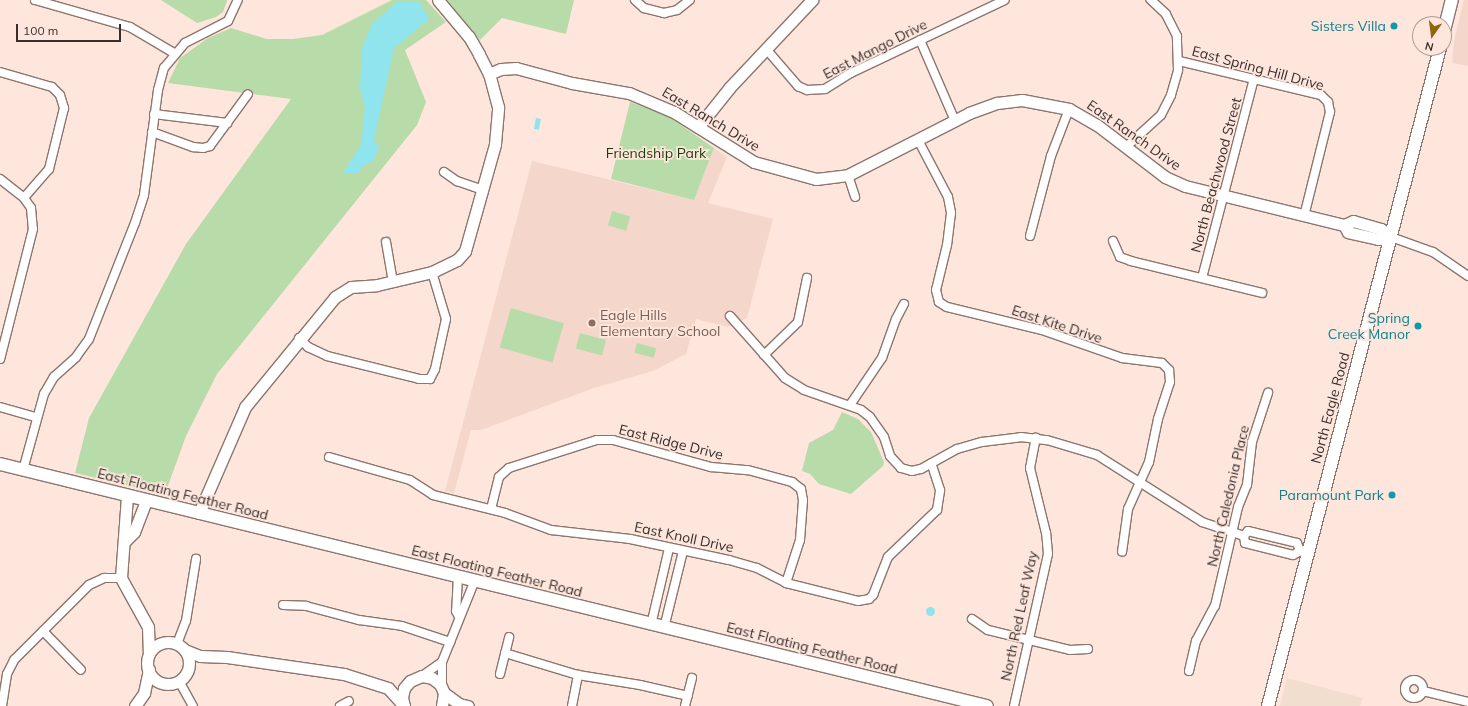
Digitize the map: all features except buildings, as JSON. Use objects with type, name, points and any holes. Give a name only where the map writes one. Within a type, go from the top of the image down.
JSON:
[{"type":"main road","points":[[1448,16],[1452,0]]},
{"type":"main road","name":"North Eagle Road","points":[[1268,706],[1304,552],[1438,56]]},
{"type":"main road","name":"East Floating Feather Road","points":[[0,464],[475,580],[651,625],[987,706]]},
{"type":"street","points":[[35,0],[130,27],[174,53]]},
{"type":"street","points":[[23,470],[36,417],[48,385],[76,357],[89,339],[140,208],[160,80],[174,53],[199,34],[228,21],[238,0]]},
{"type":"street","points":[[199,513],[245,407],[299,338],[342,291],[362,284],[393,282],[432,272],[457,260],[465,251],[483,190],[498,125],[498,107],[489,74],[469,36],[438,0]]},
{"type":"street","points":[[635,0],[651,11],[664,13],[677,10],[690,0]]},
{"type":"street","points":[[698,127],[730,87],[767,50],[812,0]]},
{"type":"street","name":"East Mango Drive","points":[[767,50],[798,86],[817,91],[825,89],[920,40],[1005,0]]},
{"type":"street","points":[[1126,147],[1161,114],[1171,95],[1179,61],[1177,36],[1166,14],[1151,0]]},
{"type":"street","points":[[920,40],[954,121]]},
{"type":"street","name":"East Spring Hill Drive","points":[[1179,61],[1321,95],[1328,102],[1330,112],[1304,216]]},
{"type":"street","name":"East Ranch Drive","points":[[489,74],[501,69],[516,68],[572,82],[629,93],[654,101],[698,127],[740,156],[767,167],[816,179],[848,175],[954,121],[997,103],[1022,100],[1069,109],[1097,125],[1165,177],[1185,186],[1344,225],[1348,232],[1378,239],[1390,237]]},
{"type":"street","points":[[0,72],[44,83],[60,95],[64,117],[53,159],[46,172],[24,198]]},
{"type":"street","name":"North Beachwood Street","points":[[1202,278],[1254,79]]},
{"type":"street","points":[[152,132],[203,148],[216,140],[248,94]]},
{"type":"street","points":[[1030,236],[1051,156],[1069,109]]},
{"type":"street","points":[[154,114],[227,123]]},
{"type":"street","name":"East Kite Drive","points":[[918,140],[948,197],[951,213],[947,246],[936,290],[937,300],[947,307],[1042,330],[1122,358],[1162,363],[1169,370],[1170,382],[1158,419],[1149,462],[1138,483]]},
{"type":"street","points":[[444,172],[457,181],[483,190]]},
{"type":"street","points":[[848,175],[855,197]]},
{"type":"street","points":[[0,179],[24,198],[31,208],[33,229],[0,359]]},
{"type":"street","points":[[1390,237],[1433,252],[1468,276]]},
{"type":"street","points":[[1113,241],[1120,257],[1262,293]]},
{"type":"street","points":[[386,242],[393,282]]},
{"type":"street","points":[[299,338],[308,347],[327,356],[419,379],[430,378],[435,369],[446,319],[432,272]]},
{"type":"street","points":[[764,355],[798,322],[807,278]]},
{"type":"street","points":[[850,405],[882,358],[904,304]]},
{"type":"street","points":[[730,316],[778,371],[794,384],[850,405],[870,417],[882,433],[894,462],[901,468],[912,471],[957,449],[982,442],[1036,438],[1097,455],[1138,483],[1202,522],[1233,534],[1244,536]]},
{"type":"street","name":"North Caledonia Place","points":[[1189,671],[1196,642],[1215,606],[1233,534],[1238,507],[1247,484],[1252,442],[1268,393]]},
{"type":"street","points":[[0,407],[36,417]]},
{"type":"street","name":"North Red Leaf Way","points":[[1014,706],[1048,554],[1046,533],[1030,468],[1036,438]]},
{"type":"street","name":"East Ridge Drive","points":[[491,509],[500,477],[509,468],[597,440],[613,440],[711,467],[748,470],[792,482],[801,488],[803,500],[800,540],[786,583]]},
{"type":"street","name":"East Knoll Drive","points":[[328,458],[410,480],[433,495],[491,509],[551,530],[630,539],[742,563],[786,583],[858,601],[869,599],[876,590],[888,557],[937,510],[940,490],[931,463]]},
{"type":"street","points":[[1122,552],[1128,509],[1138,483]]},
{"type":"street","points":[[127,496],[121,578],[148,627],[149,670],[144,694],[135,706]]},
{"type":"street","points":[[124,542],[134,532],[146,500]]},
{"type":"street","points":[[1248,531],[1297,543],[1304,552],[1294,555],[1280,552],[1245,542],[1244,536],[1248,531]]},
{"type":"street","points":[[651,625],[669,548]]},
{"type":"street","points":[[664,628],[682,551]]},
{"type":"street","points":[[188,671],[189,664],[178,645],[186,621],[196,560]]},
{"type":"street","points":[[458,576],[456,611],[459,617]]},
{"type":"street","points":[[2,706],[9,667],[89,585],[104,578],[121,578]]},
{"type":"street","points":[[442,706],[442,662],[459,617],[464,612],[475,580]]},
{"type":"street","points":[[283,605],[306,606],[359,620],[402,626],[450,642]]},
{"type":"street","points":[[972,619],[988,630],[1070,650],[1088,649]]},
{"type":"street","points":[[148,627],[200,656],[344,674],[388,688],[404,706]]},
{"type":"street","points":[[43,631],[82,670]]},
{"type":"street","points":[[500,674],[509,637]]},
{"type":"street","points":[[149,654],[158,644],[178,645]]},
{"type":"street","points":[[505,653],[578,675],[640,685],[688,696]]},
{"type":"street","points":[[144,694],[166,683],[179,681],[188,671],[214,657]]},
{"type":"street","points":[[388,688],[422,676],[442,662]]},
{"type":"street","points":[[149,670],[156,679],[166,683]]},
{"type":"street","points":[[572,706],[578,675]]},
{"type":"street","points":[[422,676],[432,678],[460,705]]},
{"type":"street","points":[[685,706],[692,678]]},
{"type":"street","points":[[179,681],[193,706]]},
{"type":"street","points":[[404,706],[403,692],[410,681]]},
{"type":"street","points":[[1423,691],[1468,702]]},
{"type":"street","points":[[340,706],[349,701]]},
{"type":"shaded area","points":[[1464,0],[1468,0],[1468,66],[1452,63],[1454,41]]},
{"type":"shaded area","name":"Eagle Hills Elementary School","points":[[714,148],[727,157],[708,203],[773,219],[747,318],[728,327],[696,319],[686,354],[653,371],[594,388],[481,430],[471,430],[454,493],[445,491],[532,161],[694,200]]},
{"type":"shaded area","points":[[1287,678],[1363,698],[1360,706],[1280,706]]},
{"type":"green space","points":[[161,0],[227,1],[223,12],[216,17],[197,23]]},
{"type":"green space","points":[[392,0],[426,0],[446,22],[405,50],[426,102],[417,125],[217,374],[186,436],[165,494],[75,473],[89,418],[186,244],[291,99],[168,83],[180,58],[208,38],[231,28],[267,39],[293,39],[322,35]]},
{"type":"green space","points":[[447,0],[574,0],[566,34],[502,18],[480,40]]},
{"type":"green space","name":"Friendship Park","points":[[630,102],[665,114],[714,148],[694,200],[611,179]]},
{"type":"green space","points":[[612,211],[630,216],[626,231],[608,225]]},
{"type":"green space","points":[[511,308],[564,323],[553,363],[500,347]]},
{"type":"green space","points":[[580,333],[606,340],[602,355],[576,348]]},
{"type":"green space","points":[[637,343],[656,348],[654,358],[634,353]]},
{"type":"green space","points":[[842,412],[858,419],[871,432],[884,462],[883,466],[851,494],[819,484],[810,474],[802,471],[809,443],[833,430]]},
{"type":"water","points":[[398,1],[419,2],[429,19],[394,48],[374,140],[379,147],[373,161],[363,166],[357,174],[343,173],[361,145],[365,107],[360,89],[362,48],[372,24]]},
{"type":"water","points":[[536,118],[541,119],[539,130],[534,129]]},
{"type":"water","points":[[928,607],[932,607],[934,611],[932,615],[928,615],[926,613],[926,609]]},
{"type":"place","name":"Sisters Villa","points":[[1394,26]]},
{"type":"place","name":"Eagle Hills Elementary School","points":[[592,323]]},
{"type":"place","name":"Spring Creek Manor","points":[[1418,326]]},
{"type":"place","name":"Paramount Park","points":[[1392,495]]}]
